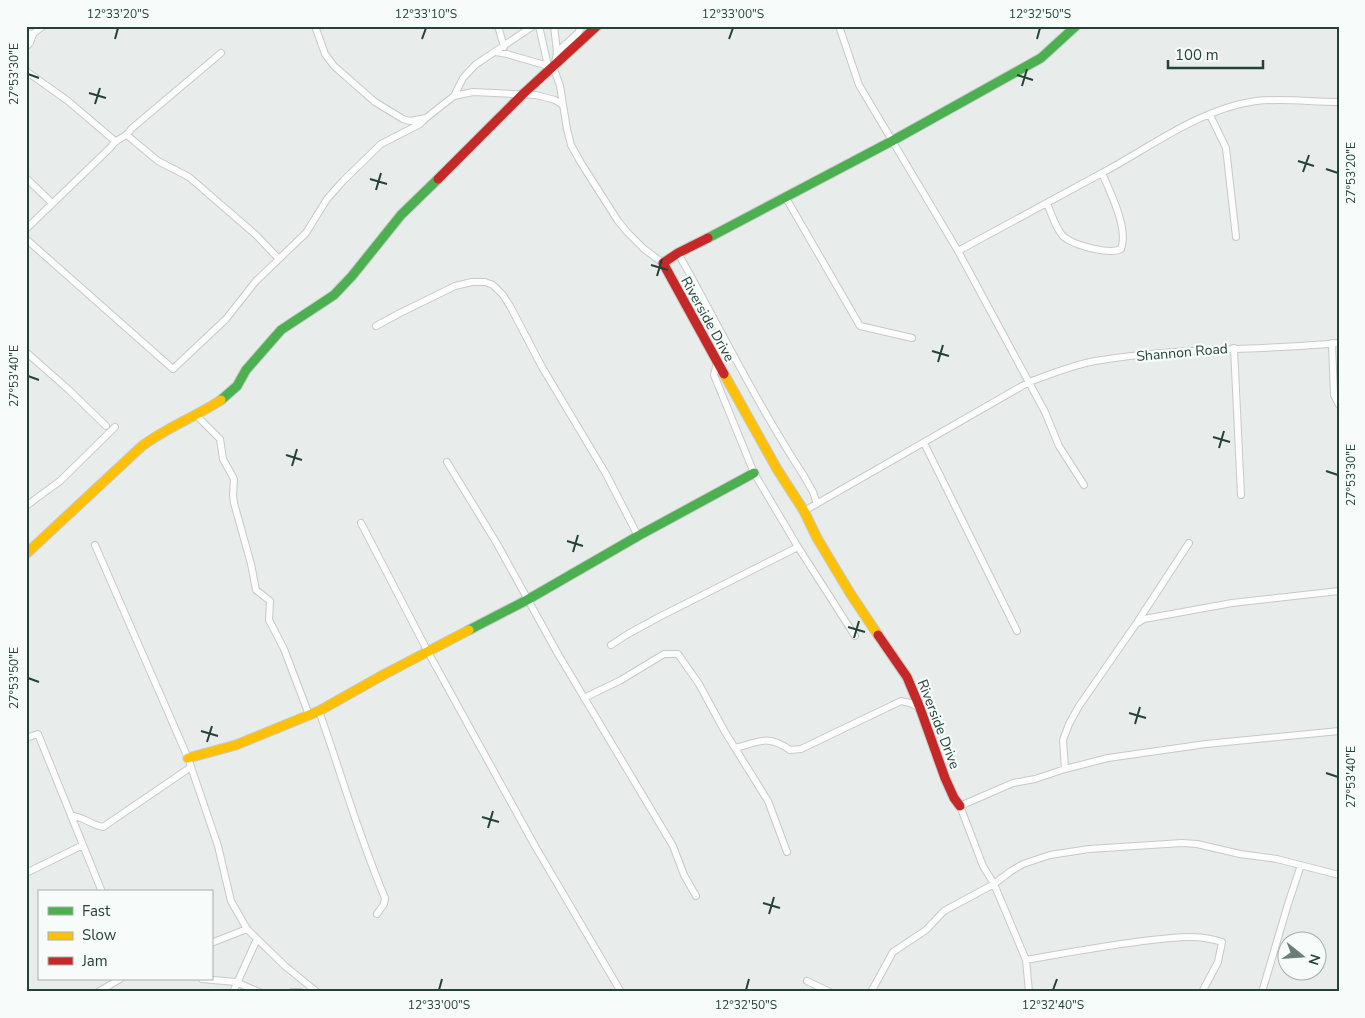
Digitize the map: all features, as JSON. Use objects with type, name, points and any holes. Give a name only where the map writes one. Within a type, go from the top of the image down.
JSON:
[{"type":"street","points":[[26,47],[30,43],[29,34],[43,26]]},
{"type":"street","points":[[315,26],[325,54],[334,66],[355,86],[375,102],[403,119],[410,121],[426,118]]},
{"type":"street","points":[[498,26],[504,47]]},
{"type":"street","points":[[26,239],[174,369],[226,319],[256,281],[278,258],[306,233],[327,199],[380,144],[420,124],[454,96],[468,72],[482,60],[504,47],[532,26]]},
{"type":"street","points":[[539,26],[551,67],[560,86],[571,144],[611,211],[627,232],[663,263],[678,253],[786,198],[862,155],[892,141],[1041,58],[1076,26]]},
{"type":"street","points":[[554,26],[557,52]]},
{"type":"street","points":[[551,67],[557,52],[578,33],[582,26]]},
{"type":"street","points":[[26,554],[142,446],[172,426],[217,404],[227,396],[237,386],[246,370],[286,325],[319,306],[340,289],[371,253],[394,222],[522,94],[597,26]]},
{"type":"street","points":[[839,26],[858,85],[958,251],[1045,412],[1059,446],[1084,485]]},
{"type":"street","points":[[496,52],[551,67]]},
{"type":"street","points":[[26,229],[115,141],[128,136],[131,129],[221,53]]},
{"type":"street","points":[[26,71],[68,101],[115,141]]},
{"type":"street","points":[[454,96],[473,92],[522,94],[549,98],[563,105]]},
{"type":"street","points":[[958,251],[1177,130],[1210,114],[1254,102],[1281,99],[1339,102]]},
{"type":"street","points":[[1210,114],[1226,148],[1236,237]]},
{"type":"street","points":[[128,136],[158,161],[189,177],[256,235],[278,258]]},
{"type":"street","points":[[1047,203],[1063,236],[1076,244],[1098,250],[1115,252],[1121,250],[1123,244],[1119,216],[1102,173]]},
{"type":"street","points":[[26,178],[52,203]]},
{"type":"street","points":[[786,198],[860,326],[912,338]]},
{"type":"street","points":[[678,253],[755,395],[813,492],[817,504]]},
{"type":"street","name":"Riverside Drive","points":[[663,263],[772,462],[804,511],[817,538],[850,593],[907,677],[945,778],[954,798],[960,806]]},
{"type":"street","points":[[376,326],[400,312],[455,286],[472,282],[485,282],[493,285],[510,306],[542,367],[606,474],[638,536]]},
{"type":"street","points":[[1335,343],[1334,395],[1339,405]]},
{"type":"street","name":"Shannon Road","points":[[804,511],[1029,382],[1093,362],[1151,353],[1335,343]]},
{"type":"street","points":[[1234,348],[1241,495]]},
{"type":"street","points":[[26,352],[70,390],[106,426]]},
{"type":"street","points":[[717,363],[714,375],[754,473],[798,547],[855,636]]},
{"type":"street","points":[[196,415],[220,439],[223,459],[234,479],[232,495],[251,564],[256,590],[270,601],[269,620],[284,649],[309,715]]},
{"type":"street","points":[[27,503],[60,480],[115,427]]},
{"type":"street","points":[[924,443],[1017,632]]},
{"type":"street","points":[[447,462],[496,542],[584,698],[673,846],[684,875],[696,896]]},
{"type":"street","points":[[188,758],[236,745],[319,711],[527,600],[638,536],[754,473]]},
{"type":"street","points":[[361,523],[428,652],[535,846],[622,992]]},
{"type":"street","points":[[1065,769],[1063,740],[1069,724],[1079,706],[1189,543]]},
{"type":"street","points":[[95,545],[188,758],[218,846],[231,901],[246,929],[285,966],[318,992]]},
{"type":"street","points":[[611,645],[652,621],[798,547]]},
{"type":"street","points":[[1136,624],[1144,619],[1232,603],[1339,591]]},
{"type":"street","points":[[1151,601],[1154,617]]},
{"type":"street","points":[[584,698],[621,680],[664,654],[678,654],[699,684],[735,748],[768,801],[788,852]]},
{"type":"street","points":[[735,748],[767,740],[780,743],[790,750],[801,750],[901,701],[920,708]]},
{"type":"street","points":[[319,711],[358,828],[385,898],[384,904],[376,914]]},
{"type":"street","points":[[1029,992],[1026,960],[994,884],[984,866],[960,806],[1013,783],[1035,779],[1108,758],[1206,744],[1339,730]]},
{"type":"street","points":[[26,738],[38,734],[101,890]]},
{"type":"street","points":[[71,816],[82,817],[96,826],[103,827],[191,767]]},
{"type":"street","points":[[871,992],[893,952],[926,930],[944,911],[994,884],[1023,864],[1050,854],[1132,846],[1197,844],[1240,854],[1277,859],[1339,875]]},
{"type":"street","points":[[26,873],[83,845]]},
{"type":"street","points":[[1262,992],[1301,865]]},
{"type":"street","points":[[212,943],[246,929]]},
{"type":"street","points":[[1026,960],[1098,946],[1188,936],[1217,940],[1222,942],[1218,962],[1202,992]]},
{"type":"street","points":[[233,992],[257,939]]},
{"type":"street","points":[[98,992],[118,980]]},
{"type":"street","points":[[212,980],[236,982],[259,992]]},
{"type":"street","points":[[807,981],[830,992]]},
{"type":"street","points":[[292,992],[300,992]]},
{"type":"traffic: fast","points":[[708,238],[892,141],[1041,58],[1076,26]]},
{"type":"traffic: fast","points":[[221,400],[237,386],[246,370],[281,330],[334,295],[352,276],[401,215],[438,179]]},
{"type":"traffic: fast","points":[[469,630],[527,600],[638,536],[754,473]]},
{"type":"traffic: slow","points":[[724,374],[777,469],[804,511],[817,538],[878,635]]},
{"type":"traffic: slow","points":[[26,554],[142,446],[221,400]]},
{"type":"traffic: slow","points":[[188,758],[236,745],[319,711],[469,630]]},
{"type":"traffic: jam","points":[[438,179],[523,94],[597,26]]},
{"type":"traffic: jam","points":[[708,238],[663,263],[724,374]]},
{"type":"traffic: jam","points":[[878,635],[907,677],[945,778],[954,798],[960,806]]}]
